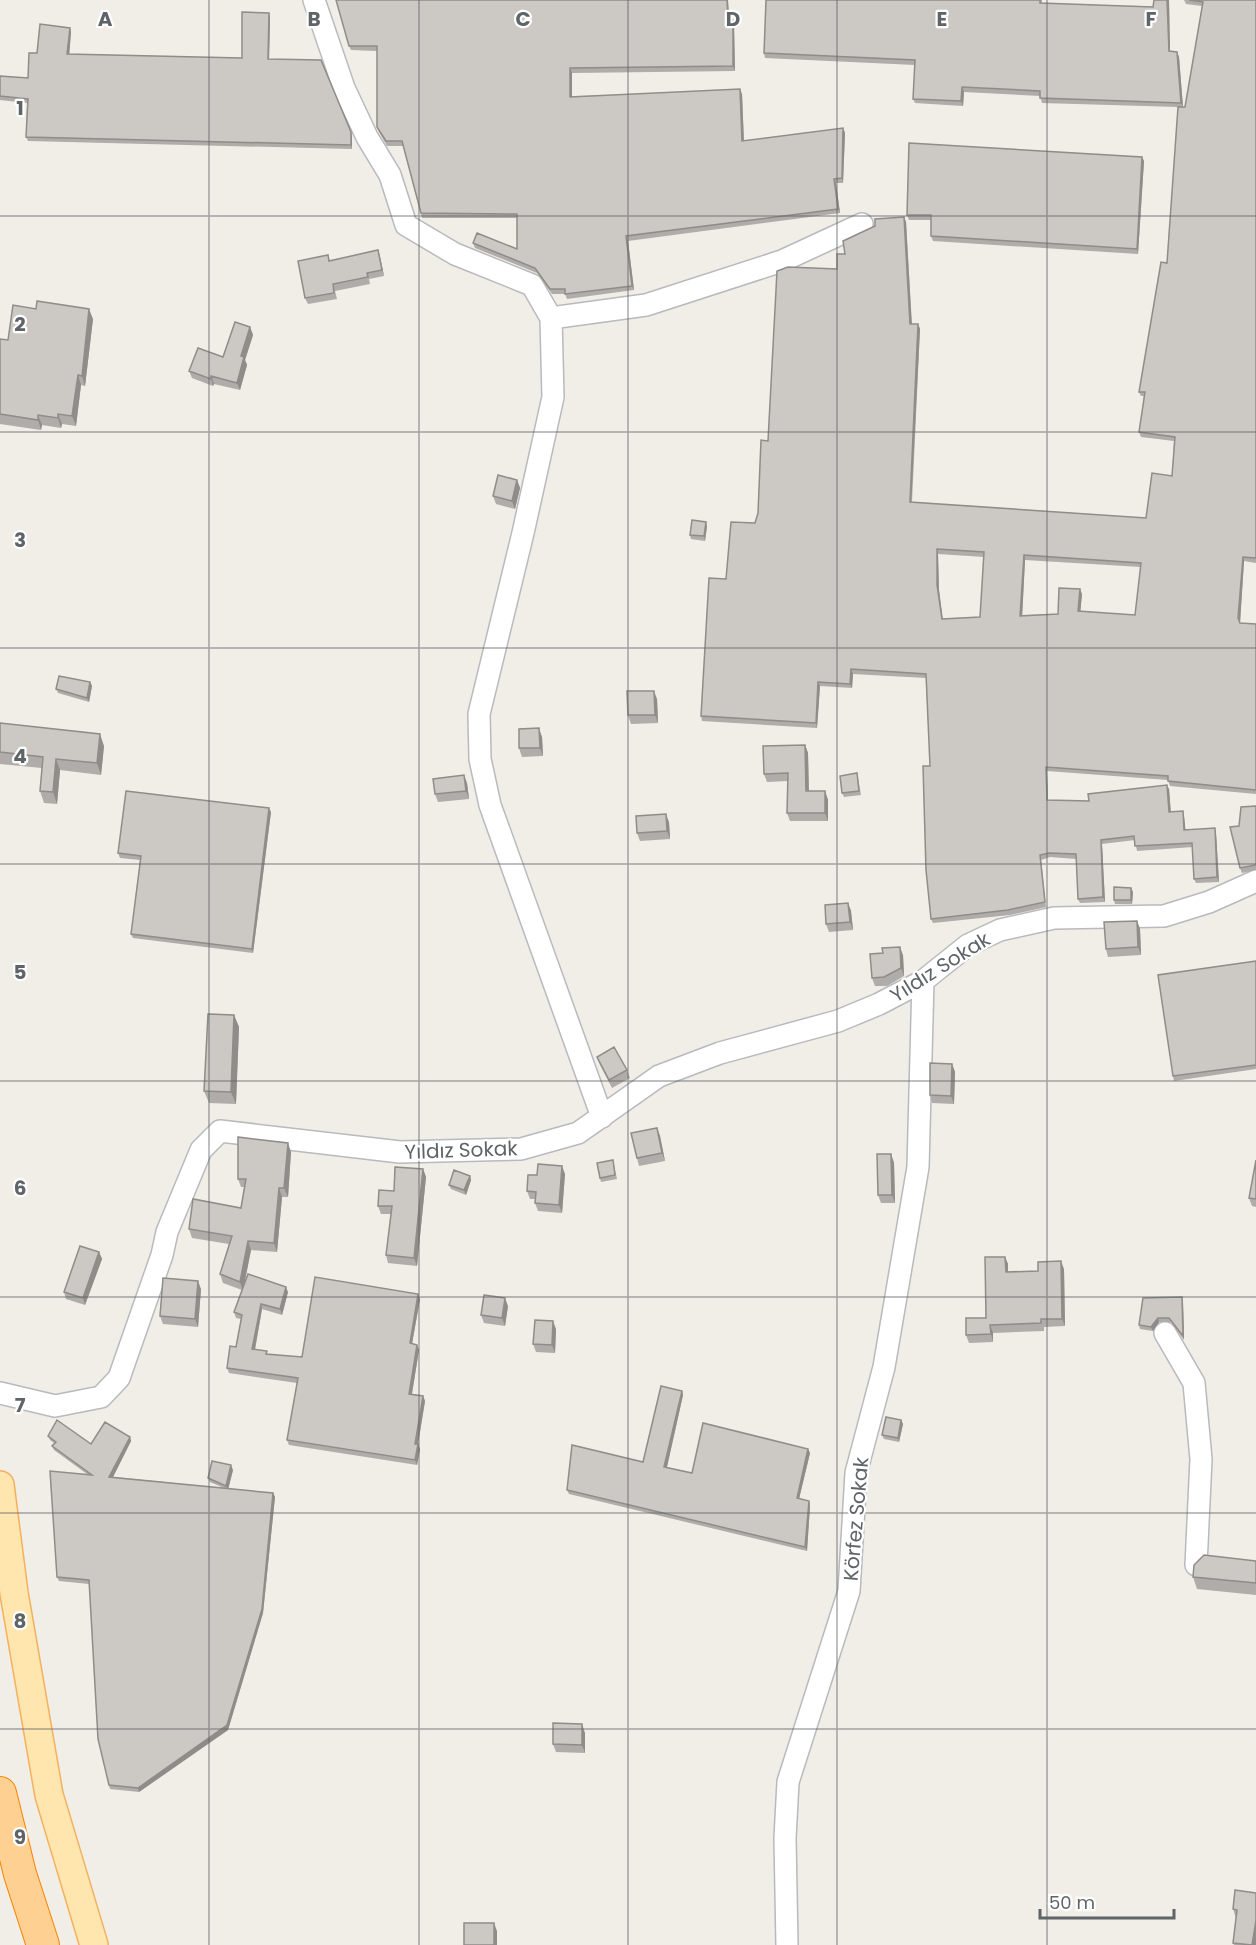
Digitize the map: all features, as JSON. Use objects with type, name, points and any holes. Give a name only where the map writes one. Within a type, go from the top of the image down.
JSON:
[{"type":"highway","points":[[0,1793],[20,1874],[43,1945]]},
{"type":"highway","points":[[0,1868],[22,1945]]},
{"type":"main road","points":[[0,1485],[14,1593],[49,1795],[94,1945]]},
{"type":"street","points":[[314,0],[344,88],[367,137],[390,175],[406,225],[455,254],[532,285],[551,318],[553,397],[524,533],[479,714],[480,759],[490,805],[602,1117]]},
{"type":"street","points":[[551,318],[657,301],[782,261],[862,224]]},
{"type":"street","name":"Yıldız Sokak","points":[[0,1393],[55,1406],[101,1397],[119,1378],[162,1255],[167,1232],[201,1150],[220,1131],[400,1152],[522,1149],[578,1133],[659,1076],[720,1053],[838,1021],[923,981],[968,945],[1000,930],[1054,918],[1164,916],[1209,902],[1256,881]]},
{"type":"street","name":"Körfez Sokak","points":[[788,1945],[785,1838],[788,1782],[849,1591],[856,1473],[884,1367],[918,1167],[923,981]]},
{"type":"street","points":[[1165,1334],[1194,1383],[1201,1459],[1196,1565]]},
{"type":"building","points":[[336,0],[727,0],[728,20],[733,20],[733,66],[570,68],[570,97],[740,89],[742,141],[843,128],[842,178],[834,179],[838,209],[626,236],[632,286],[565,294],[565,289],[550,289],[535,268],[473,243],[477,233],[517,249],[517,214],[421,213],[402,141],[386,141],[377,127],[377,46],[349,46]]},
{"type":"building","points":[[766,0],[1040,0],[1040,3],[1153,7],[1154,0],[1167,0],[1169,51],[1177,52],[1181,103],[1040,98],[1040,91],[962,87],[961,101],[913,99],[915,60],[764,53]]},
{"type":"building","points":[[1189,0],[1256,0],[1256,558],[1243,557],[1238,618],[1240,623],[1256,624],[1256,790],[1168,781],[1168,776],[1046,767],[1047,800],[1089,801],[1088,794],[1167,785],[1169,812],[1183,811],[1184,830],[1215,828],[1217,877],[1194,879],[1192,843],[1135,846],[1134,836],[1101,840],[1103,897],[1078,899],[1076,854],[1049,853],[1040,855],[1045,902],[1008,910],[931,919],[926,870],[923,766],[930,766],[926,674],[851,669],[850,684],[818,682],[816,723],[701,716],[709,578],[726,579],[731,522],[755,523],[758,513],[761,440],[768,441],[777,271],[788,267],[837,269],[837,254],[845,254],[843,241],[875,226],[875,219],[904,217],[910,324],[918,324],[910,502],[1146,518],[1152,473],[1172,476],[1175,437],[1139,432],[1145,392],[1139,392],[1161,262],[1167,263],[1178,107],[1185,107],[1203,2]],"holes":[[[937,549],[984,552],[980,617],[942,619],[937,585]],[[1024,555],[1141,563],[1135,615],[1078,611],[1080,589],[1059,588],[1058,614],[1020,616]]]},
{"type":"building","points":[[242,12],[269,13],[268,59],[321,60],[351,132],[351,145],[26,137],[28,99],[0,96],[0,76],[28,78],[29,53],[37,53],[40,24],[70,28],[67,54],[242,58]]},
{"type":"building","points":[[909,143],[1142,157],[1137,249],[931,236],[931,215],[907,215]]},
{"type":"building","points":[[378,250],[382,270],[367,273],[368,277],[333,284],[334,293],[305,298],[298,261],[328,255],[329,261]]},
{"type":"building","points":[[37,301],[89,309],[82,376],[78,375],[72,416],[58,414],[58,418],[38,415],[38,420],[0,414],[0,339],[8,340],[13,305],[36,309]]},
{"type":"building","points":[[235,322],[250,327],[241,356],[244,357],[237,383],[211,376],[211,379],[189,371],[198,348],[223,357]]},
{"type":"building","points":[[498,475],[517,480],[512,501],[493,496]]},
{"type":"building","points":[[692,520],[706,522],[704,536],[690,535]]},
{"type":"building","points":[[59,676],[90,682],[87,698],[56,689]]},
{"type":"building","points":[[627,691],[654,691],[655,715],[628,715]]},
{"type":"building","points":[[0,723],[100,734],[97,763],[56,759],[53,792],[40,791],[43,757],[0,752]]},
{"type":"building","points":[[539,728],[540,748],[519,748],[519,729]]},
{"type":"building","points":[[805,745],[806,791],[825,791],[825,813],[787,813],[788,773],[764,774],[763,746]]},
{"type":"building","points":[[857,773],[859,791],[842,793],[840,776]]},
{"type":"building","points":[[464,775],[466,791],[435,794],[433,779]]},
{"type":"building","points":[[126,791],[269,808],[252,949],[131,934],[141,856],[118,853]]},
{"type":"building","points":[[1256,806],[1256,865],[1240,868],[1230,827],[1239,826],[1241,807]]},
{"type":"building","points":[[666,814],[667,831],[637,833],[636,816]]},
{"type":"building","points":[[1114,887],[1131,888],[1131,900],[1114,900]]},
{"type":"building","points":[[848,903],[850,922],[826,924],[825,905]]},
{"type":"building","points":[[1137,921],[1138,947],[1106,949],[1104,922]]},
{"type":"building","points":[[900,947],[901,968],[884,977],[872,978],[870,954],[883,953],[882,948]]},
{"type":"building","points":[[1256,961],[1256,1065],[1173,1076],[1158,975]]},
{"type":"building","points":[[208,1014],[234,1015],[231,1092],[204,1091]]},
{"type":"building","points":[[614,1047],[627,1070],[609,1080],[597,1057]]},
{"type":"building","points":[[930,1063],[952,1064],[951,1096],[930,1095]]},
{"type":"building","points":[[657,1128],[662,1153],[637,1158],[631,1133]]},
{"type":"building","points":[[238,1137],[288,1143],[284,1188],[279,1188],[274,1243],[248,1241],[240,1282],[220,1274],[232,1236],[189,1229],[193,1199],[241,1208],[246,1179],[238,1179]]},
{"type":"building","points":[[877,1154],[891,1154],[892,1195],[878,1195]]},
{"type":"building","points":[[613,1160],[615,1175],[600,1178],[597,1163]]},
{"type":"building","points":[[1256,1160],[1256,1199],[1249,1198]]},
{"type":"building","points":[[538,1164],[562,1166],[559,1205],[535,1203],[536,1192],[527,1191],[528,1175],[537,1175]]},
{"type":"building","points":[[395,1167],[423,1169],[414,1258],[386,1255],[392,1206],[378,1206],[379,1190],[394,1191]]},
{"type":"building","points":[[454,1170],[470,1176],[464,1190],[449,1185]]},
{"type":"building","points":[[80,1246],[99,1252],[83,1298],[64,1292]]},
{"type":"building","points":[[985,1257],[1005,1257],[1006,1272],[1038,1271],[1038,1262],[1061,1261],[1062,1319],[1041,1319],[1041,1323],[990,1325],[991,1334],[966,1335],[966,1318],[986,1318]]},
{"type":"building","points":[[248,1274],[286,1287],[280,1309],[261,1304],[252,1349],[267,1351],[266,1354],[302,1357],[315,1277],[418,1294],[410,1343],[417,1345],[409,1394],[423,1396],[415,1444],[418,1444],[415,1460],[287,1440],[298,1378],[227,1368],[230,1346],[236,1347],[242,1315],[234,1312]]},
{"type":"building","points":[[163,1278],[198,1281],[195,1319],[160,1316]]},
{"type":"building","points":[[484,1295],[505,1298],[502,1318],[481,1315]]},
{"type":"building","points":[[1182,1297],[1183,1336],[1169,1318],[1158,1318],[1151,1327],[1139,1325],[1143,1298]]},
{"type":"building","points":[[535,1320],[553,1321],[552,1345],[533,1344]]},
{"type":"building","points":[[661,1386],[682,1391],[664,1467],[692,1473],[703,1423],[808,1449],[797,1498],[809,1501],[805,1547],[567,1490],[572,1445],[643,1462]]},
{"type":"building","points":[[886,1417],[901,1420],[898,1438],[882,1435]]},
{"type":"building","points":[[57,1420],[91,1444],[105,1422],[130,1437],[109,1477],[273,1493],[262,1609],[227,1725],[138,1788],[109,1785],[98,1739],[89,1580],[57,1577],[50,1471],[92,1475],[52,1446],[56,1442],[48,1436]]},
{"type":"building","points":[[212,1461],[231,1465],[226,1486],[208,1478]]},
{"type":"building","points":[[1204,1555],[1256,1561],[1256,1583],[1193,1577],[1194,1565]]},
{"type":"building","points":[[553,1723],[582,1724],[582,1745],[553,1744]]},
{"type":"building","points":[[1235,1890],[1256,1893],[1256,1920],[1252,1945],[1233,1943],[1237,1910],[1233,1909]]},
{"type":"building","points":[[464,1923],[494,1923],[494,1945],[464,1945]]}]
